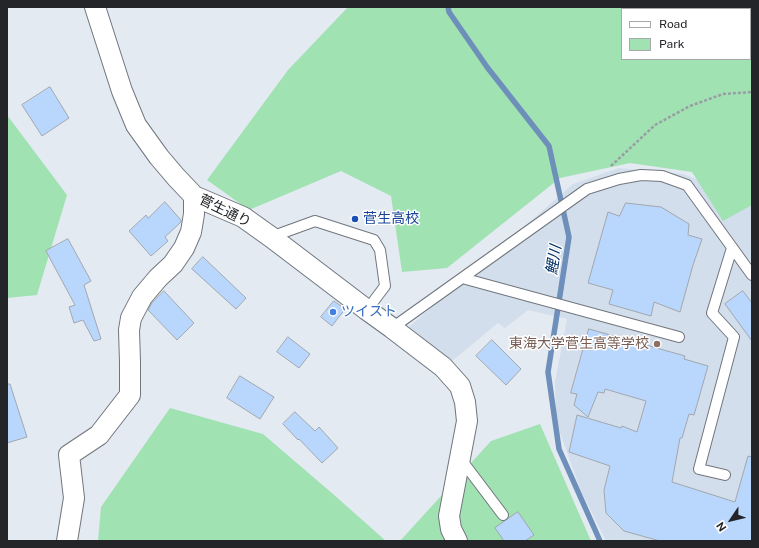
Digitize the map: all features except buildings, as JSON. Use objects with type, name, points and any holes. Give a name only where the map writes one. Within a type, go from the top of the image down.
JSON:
[{"type":"street","name":"菅生通り","points":[[95,7],[122,91],[136,125],[159,157],[194,196],[244,217],[443,367],[460,386],[465,402],[467,421],[449,516],[457,541]]},
{"type":"street","points":[[67,541],[74,498],[69,455],[99,435],[130,395],[128,330],[131,318],[142,297],[172,264],[184,248],[191,232],[194,214],[194,196]]},
{"type":"lane","points":[[392,328],[587,189],[619,179],[641,175],[662,176],[687,185],[752,275]]},
{"type":"lane","points":[[271,237],[315,221],[374,240],[380,250],[385,286],[367,310]]},
{"type":"lane","points":[[725,475],[699,469],[734,337],[712,313],[732,248]]},
{"type":"lane","points":[[462,278],[679,337]]},
{"type":"lane","points":[[460,458],[503,515]]},
{"type":"path","points":[[610,167],[655,125],[690,106],[723,94],[752,92]]},
{"type":"shaded area","name":"東海大学菅生高等学校","points":[[619,168],[683,174],[741,196],[752,204],[752,541],[606,541],[581,491],[560,433],[556,411],[555,382],[567,319],[528,310],[505,328],[498,323],[452,361],[409,327],[573,184]]},
{"type":"green space","points":[[348,7],[752,7],[752,205],[723,221],[692,172],[630,163],[560,178],[447,268],[402,272],[391,196],[341,171],[249,210],[207,180],[288,70]]},
{"type":"green space","points":[[7,115],[67,195],[37,295],[7,298]]},
{"type":"green space","points":[[170,408],[263,434],[386,541],[98,541],[101,507]]},
{"type":"green space","points":[[540,424],[591,541],[400,541],[491,441]]},
{"type":"waterway","name":"鯉川","points":[[448,7],[449,12],[487,67],[549,146],[569,237],[548,372],[559,449],[600,541]]},
{"type":"place","name":"菅生高校","points":[[355,219]]},
{"type":"place","name":"ツイスト","points":[[333,312]]},
{"type":"place","name":"東海大学菅生高等学校","points":[[657,344]]}]
